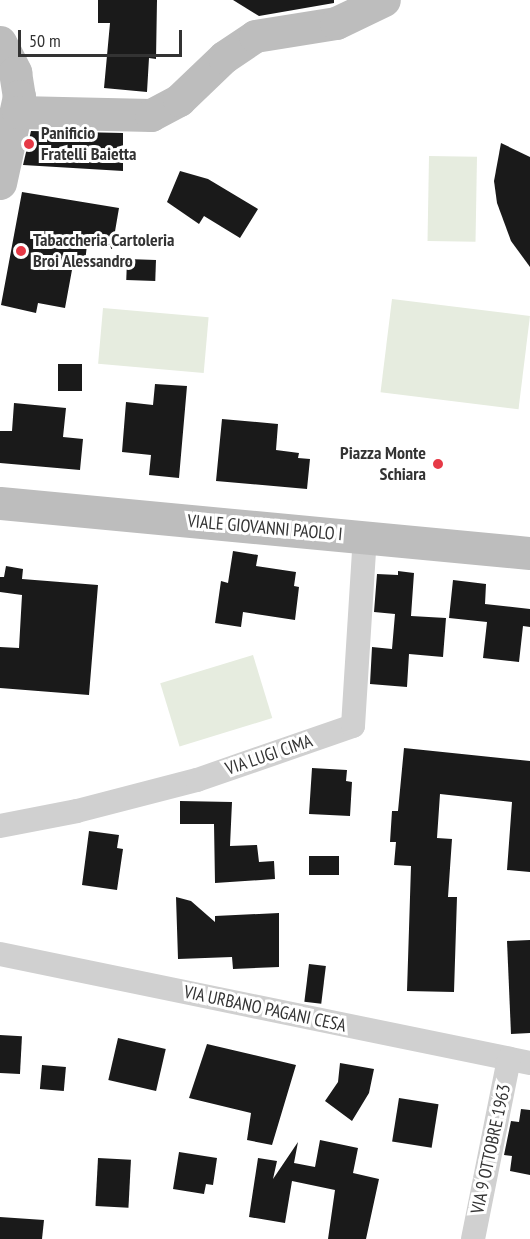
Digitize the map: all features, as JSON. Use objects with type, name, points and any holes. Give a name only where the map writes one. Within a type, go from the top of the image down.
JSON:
[{"type":"street","points":[[18,112],[151,115],[179,100],[224,57],[255,36],[336,23],[384,0]]},
{"type":"street","points":[[0,42],[18,83],[18,112],[0,183]]},
{"type":"street","name":"VIALE GIOVANNI PAOLO I","points":[[0,503],[530,553]]},
{"type":"street","name":"VIA LUGI CIMA","points":[[0,826],[77,811],[237,767],[353,726],[365,537]]},
{"type":"street","name":"VIA URBANO PAGANI CESA","points":[[0,954],[520,1061]]},
{"type":"street","name":"VIA 9 OTTOBRE 1963","points":[[472,1239],[520,1061]]},
{"type":"shaded area","points":[[429,156],[477,157],[476,242],[428,241]]},
{"type":"shaded area","points":[[392,299],[530,316],[519,409],[381,392]]},
{"type":"shaded area","points":[[103,308],[209,317],[204,373],[98,364]]},
{"type":"shaded area","points":[[253,655],[272,718],[180,746],[160,683]]},
{"type":"building","points":[[98,0],[157,0],[156,59],[149,58],[147,92],[104,88],[110,23],[98,23]]},
{"type":"building","points":[[233,0],[334,0],[334,3],[259,16]]},
{"type":"building","points":[[31,131],[123,133],[123,171],[23,165]]},
{"type":"building","points":[[501,143],[530,157],[530,267],[511,241],[497,203],[494,181]]},
{"type":"building","points":[[180,171],[208,179],[258,209],[240,238],[204,216],[199,224],[167,202]]},
{"type":"building","points":[[22,192],[119,208],[112,249],[87,245],[85,262],[74,259],[65,308],[38,303],[36,313],[1,305]]},
{"type":"building","points":[[127,259],[156,260],[155,281],[126,280]]},
{"type":"building","points":[[58,364],[82,364],[82,391],[58,391]]},
{"type":"building","points":[[155,384],[187,386],[179,478],[149,475],[151,455],[122,452],[126,402],[153,405]]},
{"type":"building","points":[[14,403],[66,408],[63,437],[83,439],[80,470],[0,463],[0,431],[12,431]]},
{"type":"building","points":[[222,419],[278,424],[276,450],[299,453],[298,458],[310,459],[307,489],[216,481]]},
{"type":"building","points":[[233,551],[258,555],[256,566],[296,572],[294,586],[299,587],[295,620],[243,612],[241,627],[215,623],[221,581],[228,583]]},
{"type":"building","points":[[6,566],[23,569],[22,579],[98,585],[89,695],[0,688],[0,647],[19,648],[22,595],[0,592],[0,577],[4,577]]},
{"type":"building","points":[[398,571],[414,573],[411,616],[446,618],[443,657],[409,654],[407,687],[370,684],[372,647],[392,649],[395,614],[374,612],[377,574],[398,575]]},
{"type":"building","points":[[453,580],[486,584],[485,604],[530,609],[530,627],[523,626],[519,662],[483,658],[487,622],[449,618]]},
{"type":"building","points":[[404,748],[530,761],[530,872],[507,870],[512,802],[440,794],[437,838],[452,839],[448,897],[457,897],[454,992],[407,991],[411,866],[394,865],[396,842],[390,842],[392,811],[398,811]]},
{"type":"building","points":[[312,768],[347,770],[346,781],[352,782],[350,816],[309,814]]},
{"type":"building","points":[[180,801],[232,802],[230,846],[257,845],[259,862],[274,861],[275,879],[215,883],[214,824],[180,824]]},
{"type":"building","points":[[89,831],[119,835],[117,848],[123,849],[117,890],[82,885]]},
{"type":"building","points":[[309,856],[339,856],[339,875],[309,875]]},
{"type":"building","points":[[176,897],[191,901],[215,922],[215,916],[279,913],[279,967],[233,969],[232,957],[178,959]]},
{"type":"building","points":[[530,940],[530,1033],[511,1034],[507,941]]},
{"type":"building","points":[[309,964],[326,966],[321,1004],[304,1002]]},
{"type":"building","points":[[0,1035],[22,1036],[20,1074],[0,1073]]},
{"type":"building","points":[[118,1038],[166,1049],[156,1091],[108,1080]]},
{"type":"building","points":[[207,1044],[296,1065],[272,1145],[247,1140],[251,1113],[189,1098]]},
{"type":"building","points":[[340,1063],[374,1069],[369,1093],[352,1121],[325,1101],[338,1082]]},
{"type":"building","points":[[42,1065],[66,1067],[64,1091],[40,1089]]},
{"type":"building","points":[[399,1098],[439,1104],[432,1148],[392,1141]]},
{"type":"building","points":[[521,1109],[530,1110],[530,1175],[510,1171],[512,1156],[504,1155],[511,1121],[519,1122]]},
{"type":"building","points":[[320,1140],[358,1148],[353,1173],[379,1179],[366,1239],[328,1239],[335,1190],[292,1181],[285,1223],[249,1217],[258,1158],[277,1161],[273,1179],[298,1142],[294,1163],[315,1167]]},
{"type":"building","points":[[179,1152],[217,1158],[213,1185],[206,1184],[204,1194],[173,1189]]},
{"type":"building","points":[[98,1158],[131,1160],[128,1208],[95,1206]]},
{"type":"building","points":[[0,1217],[44,1220],[42,1239],[0,1239]]},
{"type":"place","name":"Panificio Fratelli Baietta","points":[[29,144]]},
{"type":"place","name":"Tabaccheria Cartoleria Broi Alessandro","points":[[21,251]]},
{"type":"place","name":"Piazza Monte Schiara","points":[[438,464]]}]
